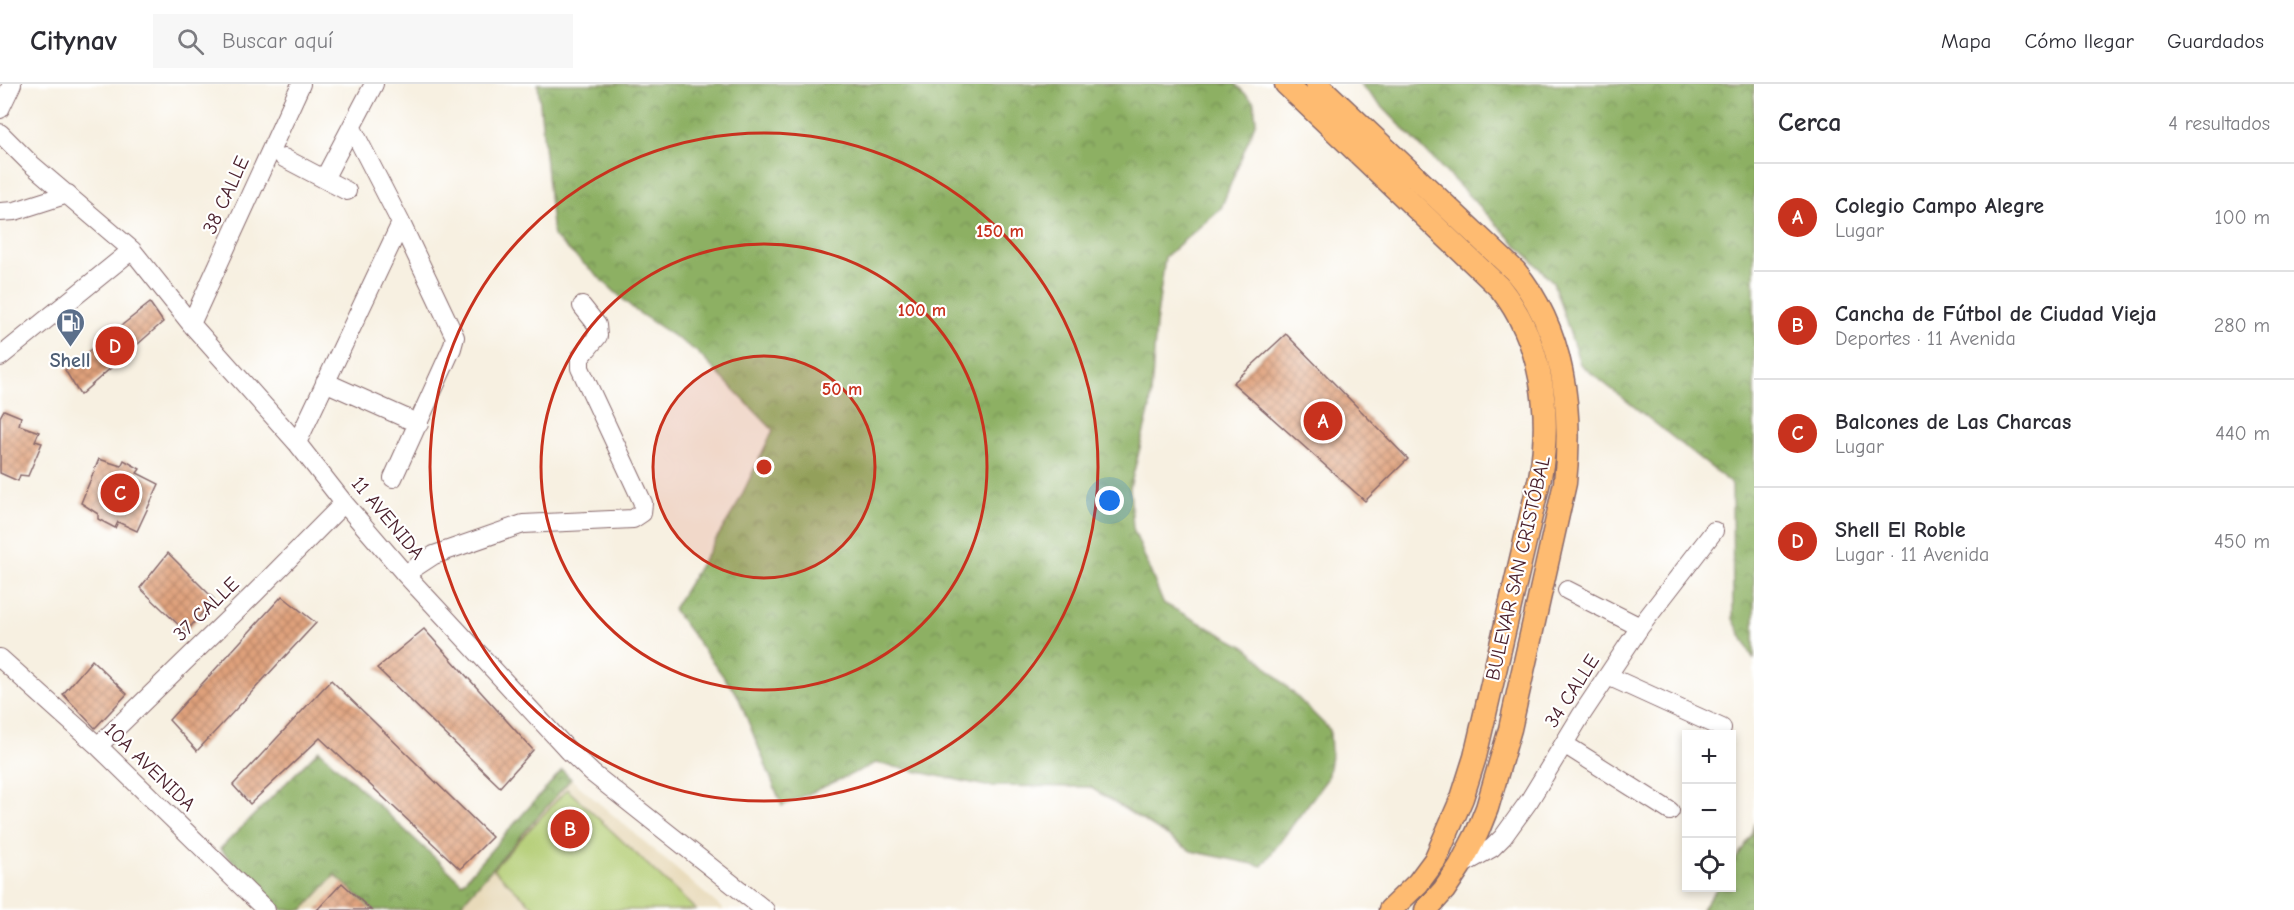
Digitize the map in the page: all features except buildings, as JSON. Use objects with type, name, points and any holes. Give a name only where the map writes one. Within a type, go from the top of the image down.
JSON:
[{"type":"main road","name":"BULEVAR SAN CRISTÓBAL","points":[[1286,84],[1500,288],[1513,304],[1524,325],[1531,346],[1544,402],[1546,432],[1538,488],[1475,757],[1462,798],[1436,860],[1418,883],[1390,910]]},
{"type":"main road","name":"BULEVAR SAN CRISTÓBAL","points":[[1317,84],[1515,271],[1541,308],[1552,333],[1561,367],[1568,426],[1565,483],[1510,729],[1487,808],[1477,833],[1460,866],[1444,890],[1426,910]]},
{"type":"street","points":[[0,109],[12,84]]},
{"type":"street","name":"38 CALLE","points":[[191,324],[301,84]]},
{"type":"street","points":[[324,179],[374,84]]},
{"type":"street","points":[[352,128],[401,223],[455,337],[393,478]]},
{"type":"street","name":"11 AVENIDA","points":[[0,133],[31,164],[132,250],[191,324],[297,443],[344,503],[405,574],[580,762],[765,910]]},
{"type":"street","points":[[284,158],[347,191]]},
{"type":"street","points":[[0,212],[15,211],[68,194]]},
{"type":"street","points":[[297,443],[401,223]]},
{"type":"street","points":[[0,357],[132,250]]},
{"type":"street","points":[[405,574],[434,555],[524,524],[633,519],[642,513],[643,503],[580,368],[580,358],[598,336],[597,325],[582,306]]},
{"type":"street","points":[[325,382],[419,423]]},
{"type":"street","name":"37 CALLE","points":[[98,746],[344,503]]},
{"type":"street","name":"34 CALLE","points":[[1460,866],[1492,848],[1503,837],[1529,801],[1641,627],[1714,531]]},
{"type":"street","points":[[1567,590],[1641,627]]},
{"type":"street","name":"10A AVENIDA","points":[[0,658],[98,746],[266,910]]},
{"type":"street","points":[[1608,676],[1722,728]]},
{"type":"street","points":[[1564,744],[1670,811]]},
{"type":"shaded area","points":[[571,779],[724,910],[456,910]]},
{"type":"shaded area","points":[[335,875],[374,910],[303,910]]},
{"type":"green space","points":[[538,84],[1235,84],[1254,102],[1256,121],[1221,208],[1165,257],[1156,324],[1150,408],[1130,487],[1133,528],[1163,603],[1249,649],[1330,730],[1331,756],[1327,779],[1262,866],[1191,851],[1090,787],[986,786],[876,763],[782,806],[738,696],[673,609],[736,507],[773,430],[696,351],[636,311],[553,236]]},
{"type":"green space","points":[[1360,84],[1754,84],[1754,660],[1733,619],[1732,484],[1580,364],[1553,282]]},
{"type":"green space","points":[[319,750],[462,883],[562,770],[571,779],[456,910],[374,910],[335,875],[303,910],[283,910],[220,849]]},
{"type":"green space","points":[[567,789],[696,910],[537,910],[493,869]]},
{"type":"green space","points":[[1754,823],[1754,910],[1701,910],[1714,892],[1736,892],[1736,859],[1751,836]]},
{"type":"place","name":"Shell El Roble","points":[[115,346]]},
{"type":"place","name":"Shell","points":[[70,348]]},
{"type":"place","name":"Colegio Campo Alegre","points":[[1323,421]]},
{"type":"place","name":"Balcones de Las Charcas","points":[[120,493]]},
{"type":"place","name":"Cancha de Fútbol de Ciudad Vieja","points":[[570,829]]}]
